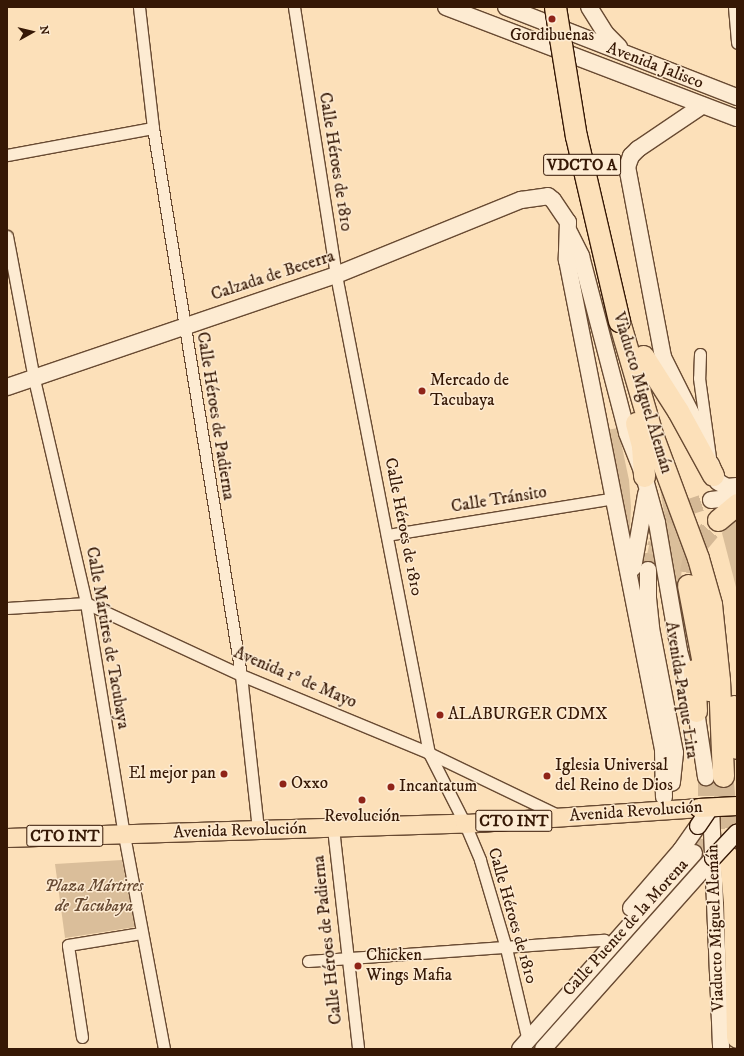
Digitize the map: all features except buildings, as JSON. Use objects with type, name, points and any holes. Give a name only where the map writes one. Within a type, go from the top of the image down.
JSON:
[{"type":"highway","name":"Viaducto Miguel Alemán","points":[[555,7],[579,151],[653,437],[698,558],[711,604],[720,680],[717,773]]},
{"type":"highway","name":"Viaducto Miguel Alemán","points":[[568,7],[625,327],[643,356],[667,438],[722,590],[730,641],[737,748]]},
{"type":"highway","points":[[625,327],[630,399],[642,446],[645,481]]},
{"type":"highway","points":[[643,356],[712,466]]},
{"type":"highway","points":[[718,520],[737,504]]},
{"type":"highway","points":[[696,711],[689,579],[717,773]]},
{"type":"highway","name":"Viaducto Miguel Alemán","points":[[716,861],[734,902],[737,1038]]},
{"type":"main road","name":"Avenida Jalisco","points":[[446,7],[737,118]]},
{"type":"main road","name":"Avenida Jalisco","points":[[506,7],[737,97]]},
{"type":"main road","points":[[589,7],[604,33],[627,53]]},
{"type":"main road","name":"Viaducto Miguel Alemán","points":[[703,105],[634,152],[627,167],[663,357],[703,437],[712,466]]},
{"type":"main road","name":"Calzada de Becerra","points":[[7,387],[336,275],[522,200],[548,196]]},
{"type":"main road","name":"Viaducto Miguel Alemán","points":[[548,196],[558,204],[566,215],[569,232],[568,260],[663,750],[659,804]]},
{"type":"main road","name":"Viaducto Miguel Alemán","points":[[569,232],[581,256],[627,433],[645,481],[657,523],[678,652],[696,711]]},
{"type":"main road","points":[[712,466],[722,486],[737,486]]},
{"type":"main road","points":[[631,580],[645,481]]},
{"type":"main road","points":[[711,500],[737,497]]},
{"type":"main road","name":"Avenida Parque Lira","points":[[648,570],[648,598],[652,628],[676,762],[673,780],[659,804]]},
{"type":"main road","points":[[696,711],[717,773]]},
{"type":"main road","name":"Avenida Revolución","points":[[7,838],[465,824],[562,818],[659,804],[705,808],[737,806]]},
{"type":"main road","name":"Viaducto Miguel Alemán","points":[[705,808],[716,861],[721,1049]]},
{"type":"main road","name":"Calle Puente de la Morena","points":[[556,1011],[560,995],[569,981],[681,850],[698,826],[705,808]]},
{"type":"main road","name":"Calle Puente de la Morena","points":[[543,1049],[716,861],[737,832]]},
{"type":"main road","name":"Calle Puente de la Morena","points":[[524,1045],[556,1011],[694,853]]},
{"type":"street","name":"Calle Héroes de Padierna","points":[[139,7],[153,128],[183,326],[241,675],[258,830]]},
{"type":"street","name":"Calle Héroes de 1810","points":[[294,7],[336,275],[429,753],[465,824],[480,860],[506,948],[524,1045]]},
{"type":"street","points":[[734,7],[737,42]]},
{"type":"street","points":[[7,155],[153,128]]},
{"type":"street","name":"Calle Mártires de Tacubaya","points":[[7,236],[34,379],[86,603],[141,933],[164,1049]]},
{"type":"street","points":[[700,354],[699,378],[712,466]]},
{"type":"street","name":"Calle Tránsito","points":[[387,535],[615,498]]},
{"type":"street","name":"Avenida 1º de Mayo","points":[[7,608],[86,603],[241,675],[429,753],[562,818]]},
{"type":"street","name":"Calle Héroes de Padierna","points":[[333,828],[346,958],[358,1049]]},
{"type":"street","points":[[82,1037],[68,945],[141,933]]},
{"type":"street","points":[[308,961],[604,940]]},
{"type":"green space","points":[[618,428],[629,480],[631,507],[630,530],[627,531],[607,430]]},
{"type":"green space","points":[[659,482],[696,573],[682,569],[679,592],[677,592]]},
{"type":"green space","points":[[737,514],[737,591],[722,533]]},
{"type":"green space","points":[[651,538],[656,569],[644,566]]},
{"type":"green space","name":"Plaza Mártires de Tacubaya","points":[[122,860],[135,927],[65,938],[55,864]]},
{"type":"tunnel","points":[[648,570],[656,543],[669,521],[686,508],[711,500]]},
{"type":"tunnel","points":[[690,573],[696,546],[718,520]]},
{"type":"tunnel","points":[[723,776],[730,858]]},
{"type":"tunnel","points":[[694,853],[706,820],[706,777]]},
{"type":"place","name":"Gordibuenas","points":[[552,19]]},
{"type":"place","name":"Mercado de Tacubaya","points":[[422,391]]},
{"type":"place","name":"ALABURGER CDMX","points":[[440,715]]},
{"type":"place","name":"El mejor pan","points":[[224,774]]},
{"type":"place","name":"Iglesia Universal del Reino de Dios","points":[[547,776]]},
{"type":"place","name":"Oxxo","points":[[283,784]]},
{"type":"place","name":"Incantatum","points":[[391,787]]},
{"type":"place","name":"Revolución","points":[[362,800]]},
{"type":"place","name":"Chicken Wings Mafia","points":[[358,966]]}]
